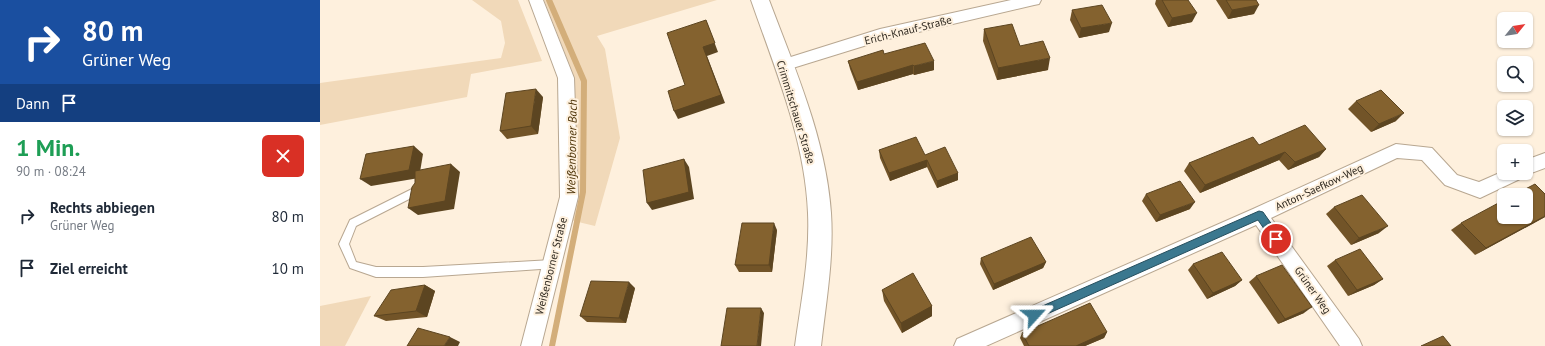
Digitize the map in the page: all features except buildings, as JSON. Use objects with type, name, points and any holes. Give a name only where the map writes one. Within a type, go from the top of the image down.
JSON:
[{"type":"main road","name":"Crimmitschauer Straße","points":[[760,0],[783,65],[804,132],[818,196],[819,238],[808,346]]},
{"type":"street","name":"Weißenborner Straße","points":[[531,346],[569,197],[566,78],[536,0]]},
{"type":"street","name":"Erich-Knauf-Straße","points":[[783,65],[880,36],[1034,0]]},
{"type":"street","name":"Anton-Saefkow-Weg","points":[[964,346],[1259,215],[1396,151],[1426,154],[1451,180],[1480,190],[1501,180]]},
{"type":"street","points":[[1533,165],[1545,160]]},
{"type":"street","name":"Grüner Weg","points":[[1259,215],[1352,346]]},
{"type":"lane","points":[[418,190],[353,224],[344,244],[353,265],[376,272],[423,272],[552,265]]},
{"type":"shaded area","points":[[472,0],[518,0],[542,61],[471,74],[467,97],[320,125],[320,83],[501,58],[505,43],[501,21]]},
{"type":"shaded area","points":[[544,0],[717,0],[597,36],[605,49],[620,138],[595,226],[570,220],[576,185],[573,74]]},
{"type":"shaded area","points":[[371,296],[345,346],[320,346],[320,306]]},
{"type":"waterway","name":"Weißenborner Bach","points":[[549,0],[584,81],[583,192],[552,346]]},
{"type":"route","points":[[1034,315],[1259,215],[1276,239]]}]
